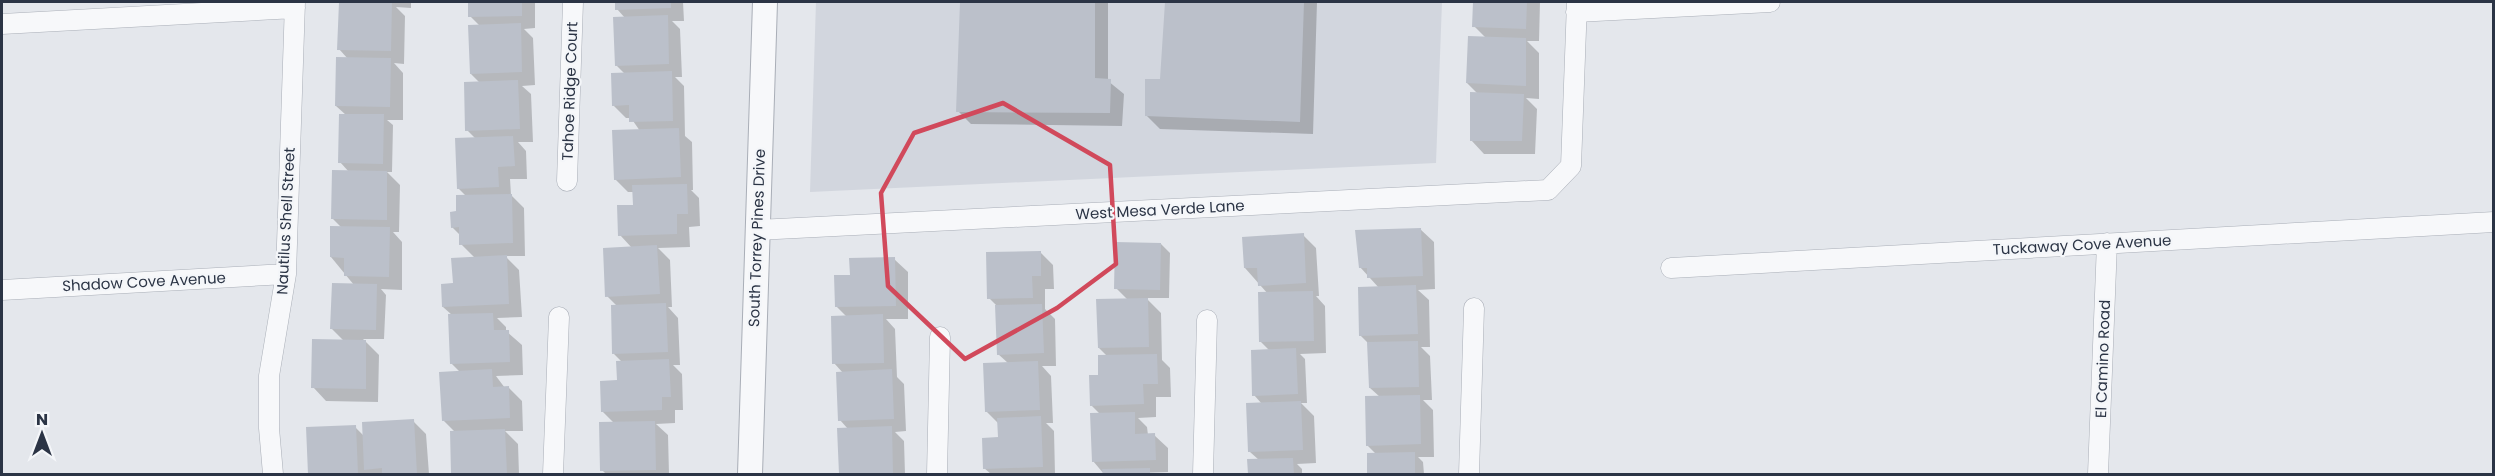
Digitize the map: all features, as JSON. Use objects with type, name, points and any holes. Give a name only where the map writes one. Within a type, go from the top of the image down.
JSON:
[{"type":"street","name":"Tahoe Ridge Court","points":[[567,181],[573,2]]},
{"type":"street","name":"South Torrey Pines Drive","points":[[750,474],[765,2]]},
{"type":"street","points":[[1576,7],[1770,2]]},
{"type":"street","points":[[2,24],[295,5]]},
{"type":"street","name":"Nautilus Shell Street","points":[[273,474],[269,428],[269,376],[286,274],[295,5]]},
{"type":"street","name":"West Mesa Verde Lane","points":[[756,230],[1509,190],[1527,193],[1548,190],[1560,181],[1571,166],[1576,7]]},
{"type":"street","name":"Tuckaway Cove Avenue","points":[[1671,268],[2493,222]]},
{"type":"street","name":"El Camino Road","points":[[2098,474],[2107,243]]},
{"type":"street","name":"Shadow Cove Avenue","points":[[2,290],[286,274]]},
{"type":"street","points":[[1469,474],[1474,308]]},
{"type":"street","points":[[553,474],[559,317]]},
{"type":"street","points":[[1203,474],[1208,320]]},
{"type":"street","points":[[937,474],[940,337]]},
{"type":"highlighted area","points":[[1003,103],[1110,165],[1116,264],[1057,308],[965,359],[888,286],[881,193],[914,133]]},
{"type":"shaded area","points":[[816,2],[1442,2],[1436,163],[810,192]]},
{"type":"building","points":[[339,2],[392,2],[391,51],[337,50]]},
{"type":"building","points":[[468,2],[522,2],[522,16],[468,17]]},
{"type":"building","points":[[615,2],[671,2],[671,8],[615,10]]},
{"type":"building","points":[[960,2],[1095,2],[1095,78],[1111,79],[1110,113],[956,112]]},
{"type":"building","points":[[1165,2],[1304,2],[1300,122],[1145,116],[1145,79],[1160,79]]},
{"type":"building","points":[[1473,2],[1527,2],[1526,29],[1472,27]]},
{"type":"building","points":[[668,15],[669,64],[615,66],[613,17]]},
{"type":"building","points":[[521,23],[522,72],[470,74],[468,25]]},
{"type":"building","points":[[1468,36],[1526,38],[1526,86],[1466,83]]},
{"type":"building","points":[[336,57],[391,58],[390,107],[335,106]]},
{"type":"building","points":[[672,71],[673,121],[629,122],[629,105],[612,106],[611,73]]},
{"type":"building","points":[[518,80],[520,129],[465,131],[464,82]]},
{"type":"building","points":[[1470,92],[1524,94],[1522,141],[1470,141]]},
{"type":"building","points":[[339,114],[384,114],[383,164],[338,163]]},
{"type":"building","points":[[679,128],[681,177],[614,180],[612,130]]},
{"type":"building","points":[[513,136],[515,166],[498,167],[499,187],[457,189],[455,138]]},
{"type":"building","points":[[332,170],[387,171],[387,220],[331,219]]},
{"type":"building","points":[[687,184],[688,214],[677,214],[677,234],[618,236],[617,205],[633,205],[632,185]]},
{"type":"building","points":[[512,194],[513,243],[459,245],[459,227],[451,228],[450,212],[456,211],[456,195]]},
{"type":"building","points":[[330,226],[390,227],[389,277],[344,276],[344,258],[330,257]]},
{"type":"building","points":[[1421,228],[1423,276],[1367,278],[1367,268],[1359,268],[1355,230]]},
{"type":"building","points":[[1304,233],[1306,283],[1258,286],[1257,268],[1244,268],[1242,237]]},
{"type":"building","points":[[1115,242],[1161,243],[1160,290],[1114,289]]},
{"type":"building","points":[[657,245],[660,294],[605,297],[603,248]]},
{"type":"building","points":[[1041,251],[1041,276],[1032,276],[1033,298],[987,299],[986,252]]},
{"type":"building","points":[[507,255],[509,304],[442,307],[441,284],[453,283],[451,258]]},
{"type":"building","points":[[895,257],[896,306],[835,307],[834,275],[850,275],[849,258]]},
{"type":"building","points":[[332,283],[377,284],[376,330],[330,329]]},
{"type":"building","points":[[1416,285],[1418,334],[1359,336],[1358,287]]},
{"type":"building","points":[[1313,291],[1314,341],[1259,342],[1258,292]]},
{"type":"building","points":[[1148,298],[1149,347],[1098,348],[1096,299]]},
{"type":"building","points":[[666,303],[668,352],[612,354],[611,305]]},
{"type":"building","points":[[1042,304],[1044,353],[997,355],[995,305]]},
{"type":"building","points":[[493,313],[494,330],[509,330],[510,362],[450,364],[448,314]]},
{"type":"building","points":[[883,314],[884,363],[832,364],[831,316]]},
{"type":"building","points":[[312,339],[366,340],[366,389],[311,388]]},
{"type":"building","points":[[1418,341],[1419,387],[1369,388],[1367,342]]},
{"type":"building","points":[[1296,348],[1298,394],[1252,396],[1251,350]]},
{"type":"building","points":[[1157,354],[1158,384],[1143,384],[1144,404],[1090,406],[1089,375],[1098,375],[1098,355]]},
{"type":"building","points":[[669,359],[671,397],[662,397],[662,410],[601,412],[600,381],[617,380],[616,361]]},
{"type":"building","points":[[1038,361],[1040,410],[985,412],[983,363]]},
{"type":"building","points":[[492,369],[493,387],[509,386],[510,418],[442,421],[439,372]]},
{"type":"building","points":[[892,369],[894,419],[838,421],[836,372]]},
{"type":"building","points":[[1420,395],[1421,444],[1366,446],[1365,396]]},
{"type":"building","points":[[1301,401],[1303,450],[1248,452],[1246,403]]},
{"type":"building","points":[[1135,412],[1135,434],[1155,433],[1156,460],[1092,462],[1090,413]]},
{"type":"building","points":[[1041,416],[1043,467],[983,469],[982,438],[998,437],[997,418]]},
{"type":"building","points":[[414,419],[417,474],[382,474],[382,468],[364,470],[362,422]]},
{"type":"building","points":[[655,421],[656,470],[600,471],[599,422]]},
{"type":"building","points":[[356,425],[358,474],[308,474],[306,427]]},
{"type":"building","points":[[892,426],[893,474],[839,474],[837,428]]},
{"type":"building","points":[[505,429],[507,474],[451,474],[450,431]]},
{"type":"building","points":[[1415,452],[1415,474],[1367,474],[1367,453]]},
{"type":"building","points":[[1293,458],[1294,474],[1248,474],[1247,459]]},
{"type":"building","points":[[1150,468],[1150,474],[1103,474],[1102,469]]}]
